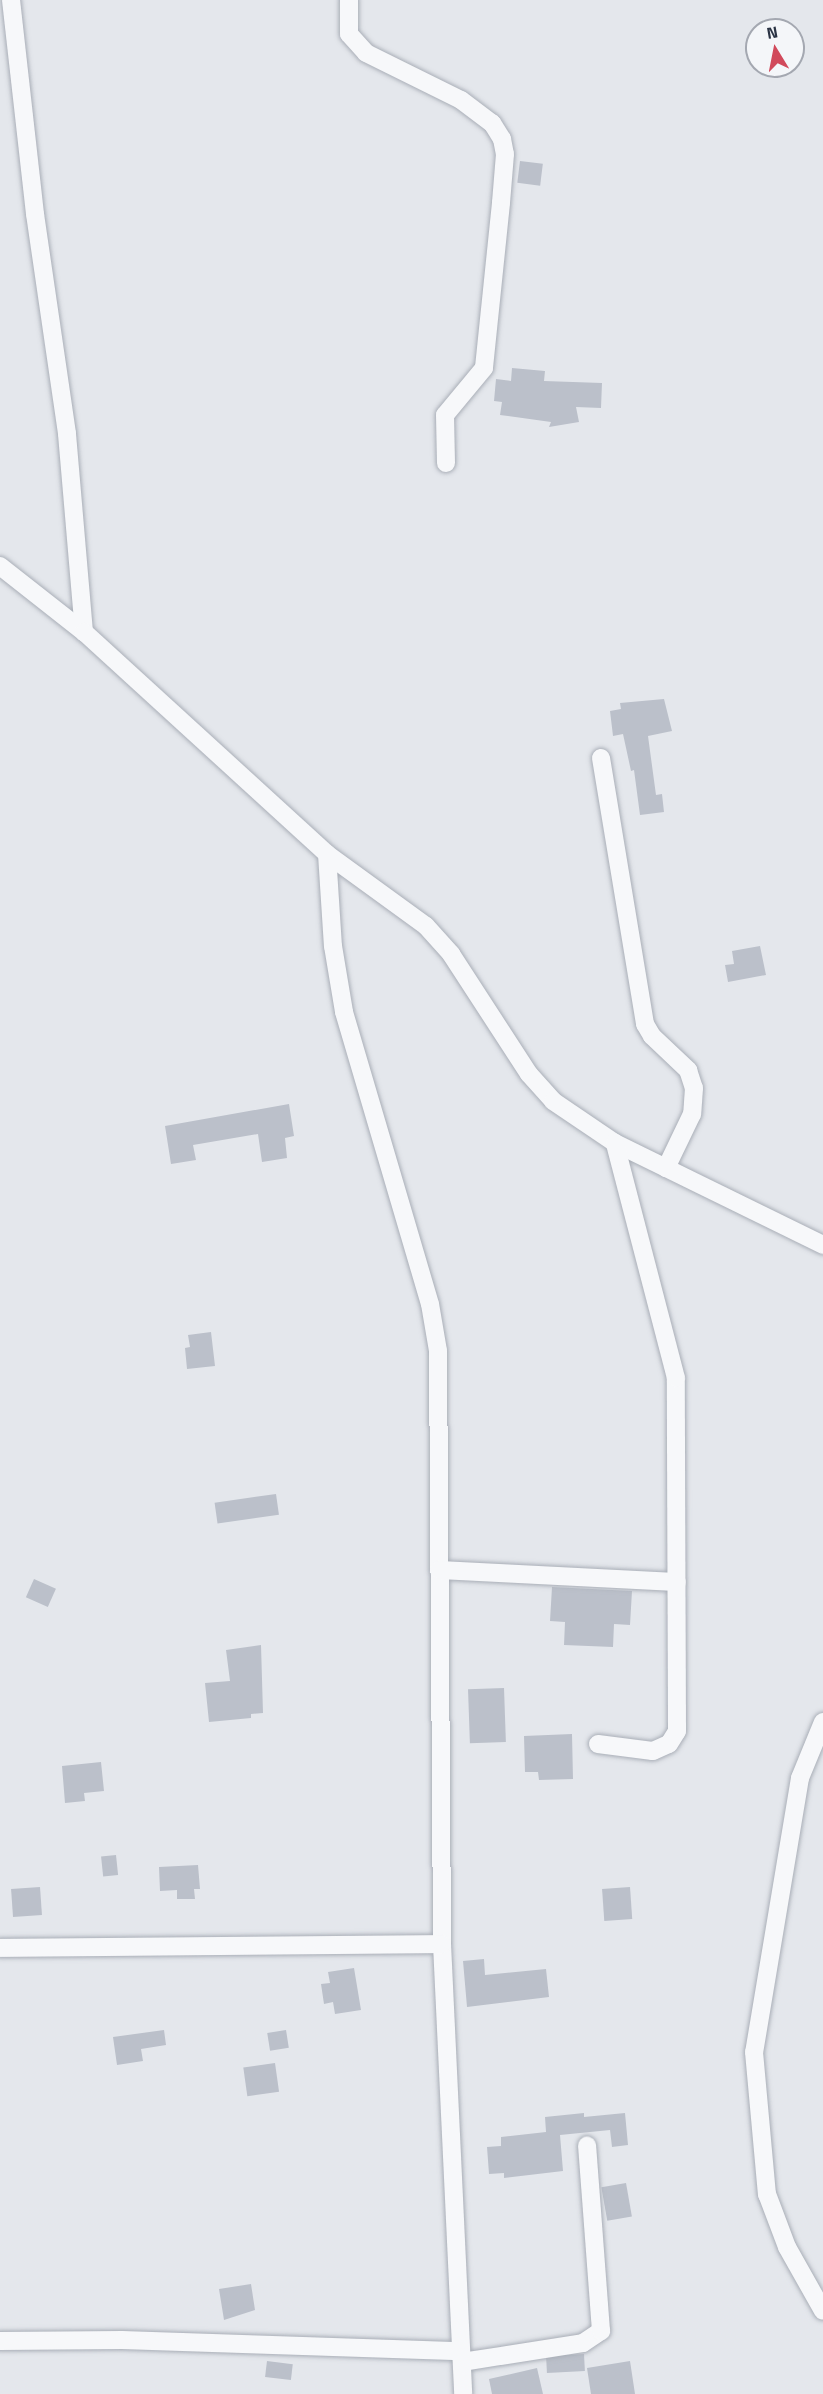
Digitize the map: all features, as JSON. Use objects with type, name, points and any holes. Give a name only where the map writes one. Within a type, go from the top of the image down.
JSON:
[{"type":"street","points":[[11,0],[35,214],[67,434],[84,632]]},
{"type":"street","points":[[350,0],[349,34],[366,53],[462,100],[492,123],[503,147],[484,368],[444,415],[446,463]]},
{"type":"street","points":[[0,566],[84,632],[327,854],[426,926],[451,954],[535,1083],[554,1101],[615,1143],[823,1245]]},
{"type":"street","points":[[601,758],[645,1024],[652,1036],[688,1070],[694,1088],[692,1114],[666,1168]]},
{"type":"street","points":[[327,854],[333,946],[345,1012],[435,1329],[442,1944],[463,2394]]},
{"type":"street","points":[[598,1744],[653,1751],[673,1738],[677,1731],[676,1378],[615,1143]]},
{"type":"street","points":[[439,1570],[677,1582]]},
{"type":"street","points":[[823,1722],[800,1778],[754,2052],[767,2194],[787,2247],[823,2312]]},
{"type":"street","points":[[0,1948],[442,1944]]},
{"type":"street","points":[[0,2341],[111,2340],[461,2356],[583,2343],[601,2331],[587,2145]]},
{"type":"building","points":[[520,161],[543,164],[540,186],[517,183]]},
{"type":"building","points":[[512,368],[545,371],[544,381],[602,383],[601,408],[576,407],[579,422],[549,427],[551,422],[500,415],[502,402],[494,401],[496,379],[511,381]]},
{"type":"building","points":[[664,699],[672,731],[648,736],[656,795],[662,794],[664,812],[640,815],[634,770],[631,771],[623,734],[613,736],[610,711],[621,709],[620,703]]},
{"type":"building","points":[[760,946],[766,975],[728,982],[725,965],[734,964],[732,951]]},
{"type":"building","points":[[289,1104],[294,1136],[285,1138],[287,1158],[262,1162],[258,1134],[193,1145],[196,1160],[171,1164],[165,1126]]},
{"type":"building","points":[[211,1332],[215,1366],[187,1369],[185,1348],[190,1347],[188,1335]]},
{"type":"building","points":[[276,1494],[279,1515],[218,1523],[215,1503]]},
{"type":"building","points":[[34,1579],[56,1589],[48,1607],[26,1597]]},
{"type":"building","points":[[552,1587],[632,1591],[630,1625],[614,1624],[613,1647],[564,1645],[565,1622],[550,1621]]},
{"type":"building","points":[[261,1645],[263,1713],[251,1714],[251,1718],[209,1722],[205,1683],[230,1681],[226,1650]]},
{"type":"building","points":[[504,1688],[506,1742],[470,1743],[468,1689]]},
{"type":"building","points":[[572,1734],[573,1779],[539,1780],[538,1772],[525,1772],[524,1736]]},
{"type":"building","points":[[101,1762],[104,1791],[84,1793],[85,1801],[65,1803],[62,1766]]},
{"type":"building","points":[[116,1855],[118,1875],[103,1876],[101,1857]]},
{"type":"building","points":[[198,1865],[200,1889],[194,1889],[195,1899],[177,1899],[177,1890],[160,1891],[159,1867]]},
{"type":"building","points":[[40,1887],[42,1915],[13,1917],[11,1889]]},
{"type":"building","points":[[630,1887],[632,1919],[604,1921],[602,1889]]},
{"type":"building","points":[[484,1959],[485,1975],[546,1969],[549,1997],[467,2007],[463,1961]]},
{"type":"building","points":[[354,1968],[361,2010],[335,2014],[333,2002],[324,2004],[321,1984],[330,1983],[328,1972]]},
{"type":"building","points":[[164,2030],[166,2045],[141,2049],[143,2061],[117,2065],[113,2037]]},
{"type":"building","points":[[286,2030],[289,2048],[270,2051],[267,2033]]},
{"type":"building","points":[[275,2063],[279,2092],[247,2096],[243,2067]]},
{"type":"building","points":[[584,2113],[584,2117],[625,2113],[628,2145],[612,2147],[610,2130],[560,2135],[563,2171],[504,2178],[504,2173],[489,2174],[487,2147],[501,2146],[501,2137],[546,2132],[545,2117]]},
{"type":"building","points":[[626,2183],[632,2216],[607,2221],[601,2187]]},
{"type":"building","points":[[251,2284],[255,2310],[224,2320],[219,2289]]},
{"type":"building","points":[[584,2354],[585,2371],[547,2373],[546,2356]]},
{"type":"building","points":[[267,2361],[293,2364],[291,2380],[265,2377]]},
{"type":"building","points":[[630,2361],[635,2394],[591,2394],[587,2368]]},
{"type":"building","points":[[537,2368],[543,2394],[492,2394],[489,2379]]}]
